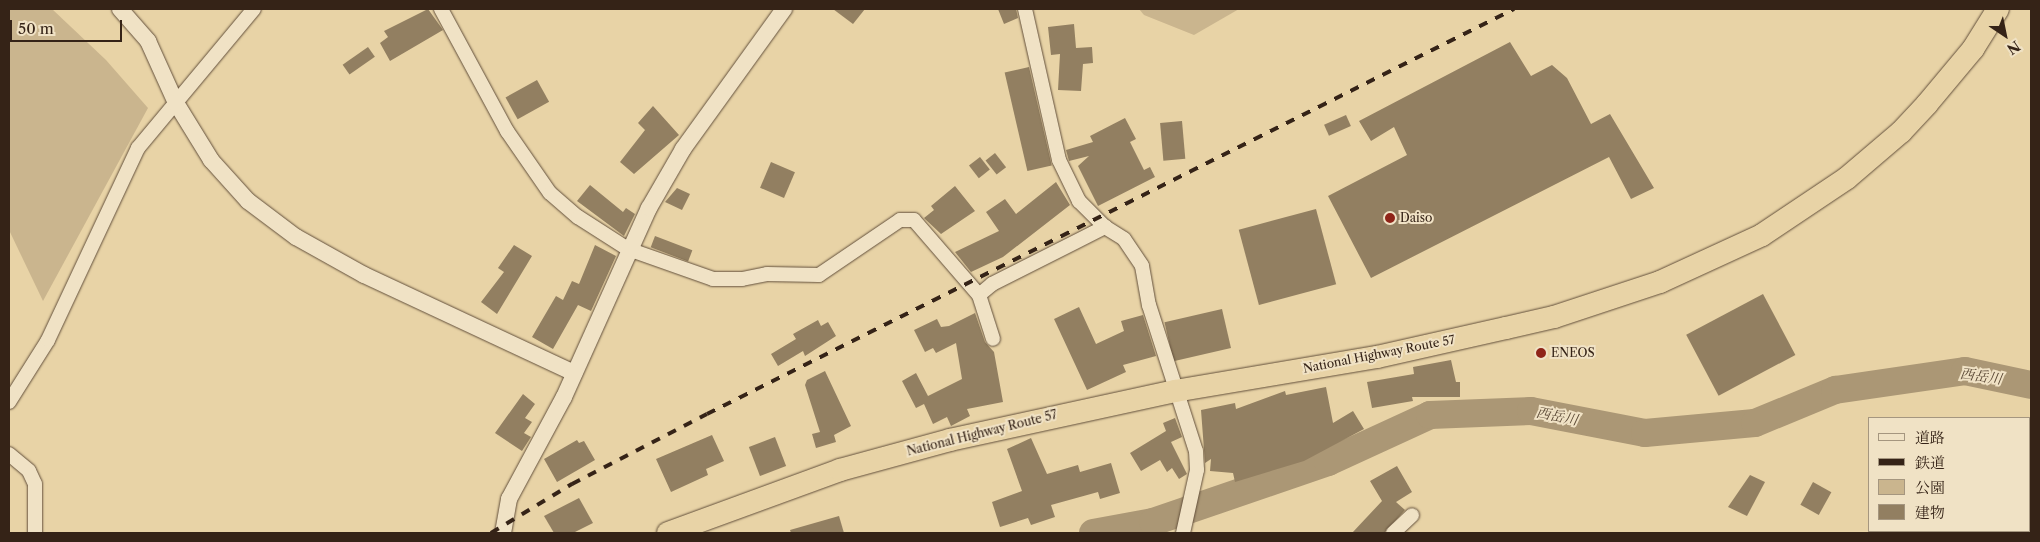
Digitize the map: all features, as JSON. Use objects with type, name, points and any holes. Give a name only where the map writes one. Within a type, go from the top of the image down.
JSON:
[{"type":"highway","name":"National Highway Route 57","points":[[668,533],[840,470],[1043,418],[1175,391],[1377,357],[1554,317],[1704,263],[1762,235],[1819,199],[1902,132],[1973,49],[1998,9]]},
{"type":"street","points":[[120,9],[148,41],[176,103],[211,160],[248,201],[296,237],[364,275],[574,372]]},
{"type":"street","points":[[9,402],[48,340],[124,170],[176,103],[254,9]]},
{"type":"street","points":[[441,9],[527,164],[550,193],[578,217],[628,249],[713,279],[742,279],[767,274],[819,275],[900,220],[914,220],[979,296],[993,338]]},
{"type":"street","points":[[503,533],[509,499],[574,372],[628,249],[683,149],[784,9]]},
{"type":"street","points":[[1025,9],[1059,160],[1079,201],[1104,227],[1124,239],[1142,266],[1149,305],[1175,391],[1196,451],[1191,494],[1183,533]]},
{"type":"street","points":[[979,296],[992,284],[1104,227]]},
{"type":"street","points":[[9,454],[29,471],[35,484],[35,533]]},
{"type":"street","points":[[1393,533],[1412,515]]},
{"type":"green space","points":[[9,9],[52,9],[106,60],[148,108],[43,301],[9,230]]},
{"type":"green space","points":[[1139,9],[1239,9],[1194,35],[1144,15]]},
{"type":"building","points":[[428,9],[443,30],[390,61],[380,43],[388,37],[384,31]]},
{"type":"building","points":[[833,9],[865,9],[853,24]]},
{"type":"building","points":[[998,9],[1016,9],[1018,18],[1004,24]]},
{"type":"building","points":[[1074,24],[1076,48],[1092,47],[1093,63],[1083,64],[1081,91],[1058,90],[1060,54],[1051,55],[1048,27]]},
{"type":"building","points":[[1510,42],[1531,76],[1552,65],[1567,78],[1591,124],[1610,114],[1654,188],[1631,199],[1609,157],[1371,278],[1328,196],[1407,155],[1394,127],[1371,141],[1359,121]]},
{"type":"building","points":[[368,47],[375,57],[349,75],[343,65]]},
{"type":"building","points":[[1029,67],[1052,165],[1027,171],[1005,73]]},
{"type":"building","points":[[537,80],[549,102],[518,119],[506,97]]},
{"type":"building","points":[[653,106],[679,135],[634,174],[620,162],[645,130],[638,123]]},
{"type":"building","points":[[1346,115],[1351,126],[1329,136],[1324,125]]},
{"type":"building","points":[[1125,118],[1136,139],[1130,142],[1144,170],[1150,167],[1155,177],[1098,206],[1078,166],[1089,156],[1069,161],[1066,150],[1093,142],[1090,136]]},
{"type":"building","points":[[1182,121],[1185,159],[1163,161],[1160,123]]},
{"type":"building","points":[[995,153],[1006,167],[997,175],[986,160]]},
{"type":"building","points":[[980,157],[990,170],[979,178],[969,166]]},
{"type":"building","points":[[771,162],[795,172],[784,198],[760,188]]},
{"type":"building","points":[[1056,182],[1070,205],[1003,257],[971,272],[955,252],[999,231],[986,212],[1005,199],[1016,214]]},
{"type":"building","points":[[590,185],[623,212],[626,208],[635,214],[624,236],[577,201]]},
{"type":"building","points":[[955,186],[975,211],[941,234],[924,218],[934,210],[931,206]]},
{"type":"building","points":[[677,188],[690,194],[682,210],[665,202]]},
{"type":"building","points":[[1316,209],[1336,284],[1259,305],[1239,230]]},
{"type":"building","points":[[655,236],[692,250],[688,262],[651,247]]},
{"type":"building","points":[[514,245],[532,256],[497,314],[481,302],[504,272],[498,268]]},
{"type":"building","points":[[595,245],[616,256],[591,311],[578,305],[553,349],[532,337],[556,296],[563,300],[572,281],[579,284]]},
{"type":"building","points":[[1763,294],[1795,355],[1719,396],[1686,335]]},
{"type":"building","points":[[1079,307],[1096,344],[1124,331],[1121,321],[1143,315],[1156,356],[1123,365],[1126,372],[1087,390],[1054,319]]},
{"type":"building","points":[[1222,309],[1231,348],[1174,361],[1165,322]]},
{"type":"building","points":[[975,313],[985,342],[994,352],[1003,402],[967,409],[970,416],[951,426],[947,417],[933,424],[924,404],[916,408],[902,381],[916,373],[928,396],[962,379],[956,343],[936,353],[933,348],[925,352],[914,330],[937,319],[941,327],[949,326]]},
{"type":"building","points":[[818,320],[821,326],[828,322],[836,336],[805,356],[803,351],[778,366],[771,354],[796,339],[793,334]]},
{"type":"building","points":[[1451,360],[1456,382],[1460,382],[1460,397],[1412,397],[1413,401],[1372,408],[1367,382],[1414,374],[1413,367]]},
{"type":"building","points":[[825,371],[851,426],[834,435],[836,442],[816,448],[812,434],[820,432],[805,385],[807,380]]},
{"type":"building","points":[[1326,387],[1333,423],[1353,411],[1364,429],[1304,461],[1235,482],[1233,473],[1210,471],[1211,459],[1205,463],[1201,410],[1235,403],[1236,409],[1285,391],[1286,395]]},
{"type":"building","points":[[523,394],[535,404],[525,418],[532,422],[524,433],[531,437],[522,451],[495,433]]},
{"type":"building","points":[[1175,418],[1182,437],[1171,442],[1187,474],[1179,479],[1172,468],[1167,472],[1160,460],[1141,471],[1130,453],[1166,431],[1163,423]]},
{"type":"building","points":[[712,435],[724,461],[706,469],[708,475],[671,492],[656,459]]},
{"type":"building","points":[[775,437],[786,466],[760,476],[749,447]]},
{"type":"building","points":[[1031,438],[1047,474],[1078,465],[1080,472],[1111,463],[1120,493],[1100,499],[1098,492],[1051,505],[1055,517],[1031,525],[1028,518],[1000,527],[992,502],[1022,491],[1007,449]]},
{"type":"building","points":[[577,440],[579,443],[584,441],[595,460],[557,482],[544,459]]},
{"type":"building","points":[[1397,466],[1412,492],[1396,502],[1405,510],[1384,533],[1352,533],[1382,501],[1370,481]]},
{"type":"building","points":[[1750,475],[1765,482],[1747,516],[1728,507]]},
{"type":"building","points":[[1813,482],[1831,492],[1819,515],[1800,505]]},
{"type":"building","points":[[579,498],[593,523],[573,533],[554,533],[544,516]]},
{"type":"building","points":[[839,516],[844,533],[791,533],[790,530]]},
{"type":"waterway","name":"西岳川","points":[[1093,533],[1153,522],[1328,462],[1430,415],[1531,411],[1645,433],[1755,423],[1835,390],[1965,371],[2031,385]]},
{"type":"railway","points":[[491,533],[572,484],[707,414],[1514,9]]},
{"type":"place","name":"Daiso","points":[[1390,218]]},
{"type":"place","name":"ENEOS","points":[[1541,353]]}]
